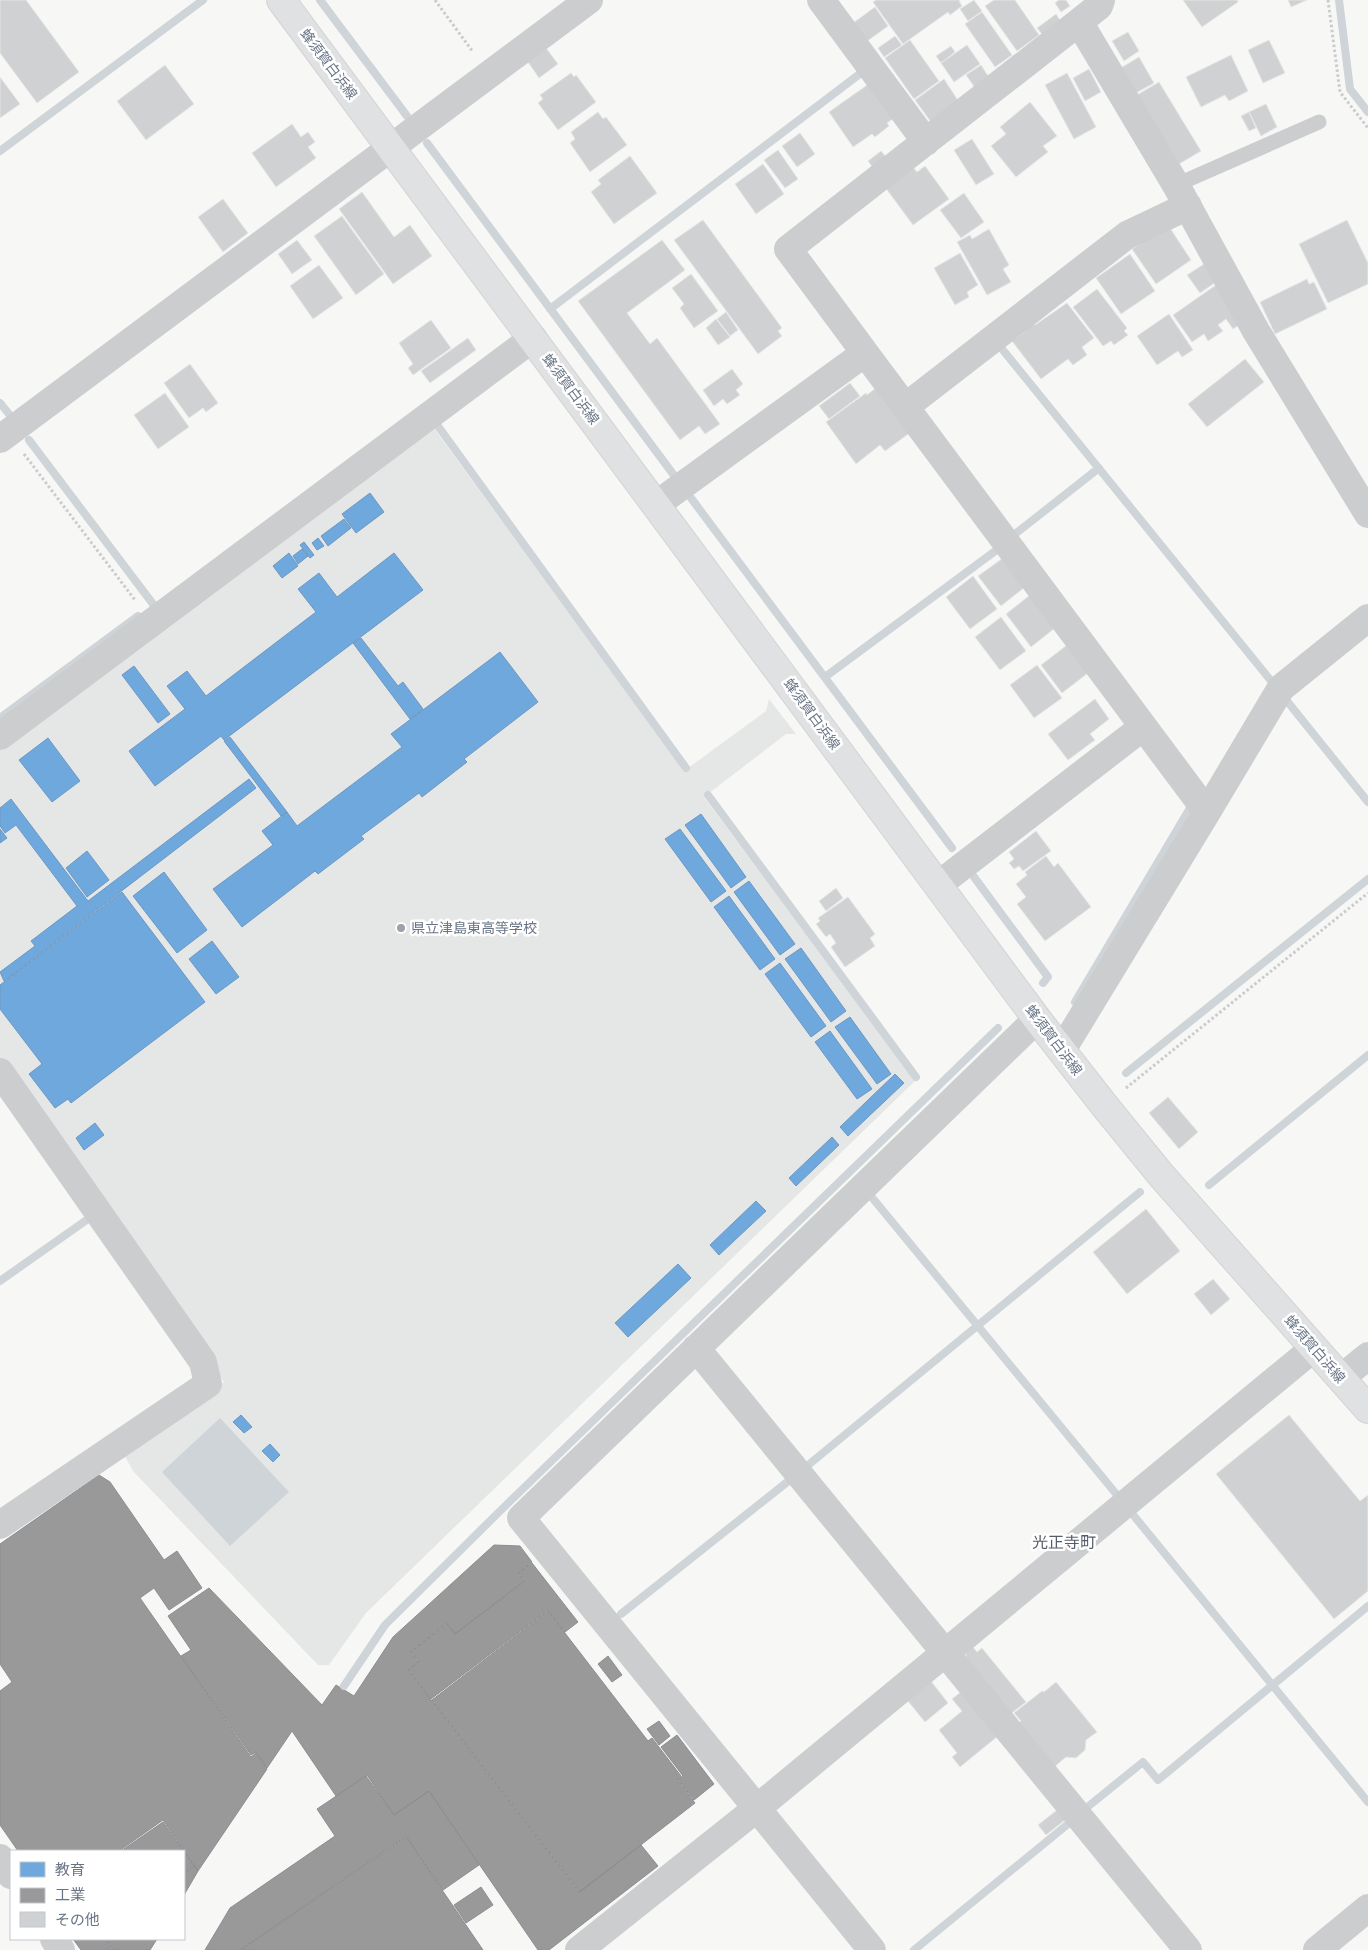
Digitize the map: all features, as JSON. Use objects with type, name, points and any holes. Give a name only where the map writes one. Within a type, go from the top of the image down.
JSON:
[{"type":"main road","name":"蜂須賀白浜線","points":[[281,0],[657,504],[1037,1019],[1161,1175],[1368,1409]]},
{"type":"street","points":[[4,436],[589,0]]},
{"type":"street","points":[[821,0],[926,142]]},
{"type":"street","points":[[1101,0],[1098,6],[1079,22],[788,249],[1208,812]]},
{"type":"street","points":[[1079,22],[1182,195],[1256,331],[1368,514]]},
{"type":"street","points":[[905,407],[1127,235],[1182,195]]},
{"type":"street","points":[[0,736],[533,338]]},
{"type":"street","points":[[657,504],[865,353]]},
{"type":"street","points":[[1062,1050],[1208,812],[1281,688],[1368,618]]},
{"type":"street","points":[[938,885],[1143,727]]},
{"type":"street","points":[[872,1950],[521,1518],[1037,1019]]},
{"type":"street","points":[[0,1072],[203,1362],[208,1384],[0,1525]]},
{"type":"street","points":[[696,1348],[1188,1950]]},
{"type":"street","points":[[579,1950],[756,1809],[1314,1348]]},
{"type":"street","points":[[1341,1378],[1368,1356]]},
{"type":"street","points":[[0,1858],[10,1873]]},
{"type":"street","points":[[1317,1950],[1368,1908]]},
{"type":"lane","points":[[1182,195],[1319,122]]},
{"type":"path","points":[[434,0],[490,74]]},
{"type":"path","points":[[1328,0],[1337,81],[1340,92],[1368,128]]},
{"type":"path","points":[[4,436],[152,622]]},
{"type":"path","points":[[1104,1105],[1368,893]]},
{"type":"shaded area","name":"県立津島東高等学校","points":[[433,427],[684,771],[766,711],[769,699],[796,734],[786,734],[704,797],[915,1081],[366,1613],[329,1665],[318,1665],[133,1471],[123,1453],[224,1382],[0,1059],[0,746]]},
{"type":"shaded area","points":[[220,1418],[289,1492],[230,1546],[162,1472]]},
{"type":"building: 教育","points":[[370,493],[384,512],[356,533],[342,514]]},
{"type":"building: 教育","points":[[344,519],[351,528],[328,546],[321,536]]},
{"type":"building: 教育","points":[[318,538],[324,546],[317,550],[312,543]]},
{"type":"building: 教育","points":[[304,542],[314,555],[310,558],[300,545]]},
{"type":"building: 教育","points":[[302,549],[308,556],[298,564],[293,556]]},
{"type":"building: 教育","points":[[289,553],[298,566],[282,578],[273,566]]},
{"type":"building: 教育","points":[[394,553],[423,590],[224,740],[221,736],[155,786],[129,751],[185,709],[167,686],[187,671],[206,696],[316,612],[298,589],[319,573],[337,597]]},
{"type":"building: 教育","points":[[361,638],[398,686],[403,682],[423,709],[410,719],[353,643]]},
{"type":"building: 教育","points":[[500,652],[538,702],[464,759],[467,762],[422,797],[419,793],[361,836],[364,839],[318,874],[315,871],[242,927],[213,889],[273,845],[262,831],[287,812],[297,826],[402,747],[391,734]]},
{"type":"building: 教育","points":[[134,666],[170,714],[158,723],[122,675]]},
{"type":"building: 教育","points":[[230,737],[287,812],[281,816],[224,741]]},
{"type":"building: 教育","points":[[48,738],[80,781],[52,802],[19,760]]},
{"type":"building: 教育","points":[[249,779],[256,788],[4,981],[0,972],[35,946],[31,941],[77,906],[16,825],[5,833],[0,826],[0,808],[11,799],[88,901]]},
{"type":"building: 教育","points":[[701,814],[746,877],[731,888],[685,825]]},
{"type":"building: 教育","points":[[0,829],[7,838],[0,843]]},
{"type":"building: 教育","points":[[680,829],[726,891],[711,902],[665,839]]},
{"type":"building: 教育","points":[[87,851],[109,880],[87,897],[66,868]]},
{"type":"building: 教育","points":[[164,872],[207,930],[177,953],[133,896]]},
{"type":"building: 教育","points":[[749,881],[795,944],[780,955],[734,892]]},
{"type":"building: 教育","points":[[122,892],[205,1002],[71,1103],[68,1099],[55,1108],[29,1074],[42,1064],[0,1009],[0,985]]},
{"type":"building: 教育","points":[[729,896],[775,959],[760,970],[714,907]]},
{"type":"building: 教育","points":[[212,941],[239,977],[216,994],[189,959]]},
{"type":"building: 教育","points":[[801,948],[846,1011],[831,1022],[785,959]]},
{"type":"building: 教育","points":[[780,963],[826,1026],[811,1037],[765,974]]},
{"type":"building: 教育","points":[[850,1017],[891,1074],[877,1084],[835,1027]]},
{"type":"building: 教育","points":[[830,1031],[872,1089],[857,1099],[815,1042]]},
{"type":"building: 教育","points":[[895,1074],[904,1083],[848,1136],[840,1127]]},
{"type":"building: 教育","points":[[95,1123],[104,1135],[84,1150],[76,1138]]},
{"type":"building: 教育","points":[[832,1137],[839,1145],[796,1186],[789,1178]]},
{"type":"building: 教育","points":[[756,1201],[766,1211],[719,1255],[710,1245]]},
{"type":"building: 教育","points":[[678,1264],[691,1278],[628,1337],[615,1323]]},
{"type":"building: 教育","points":[[241,1415],[252,1427],[244,1433],[233,1422]]},
{"type":"building: 教育","points":[[270,1444],[280,1455],[273,1462],[262,1451]]},
{"type":"building: 工業","points":[[99,1475],[110,1482],[164,1560],[177,1551],[202,1588],[169,1610],[154,1588],[140,1598],[251,1757],[256,1753],[267,1769],[198,1871],[163,1820],[120,1850],[17,1850],[0,1825],[0,1691],[12,1682],[0,1664],[0,1544]]},
{"type":"building: 工業","points":[[494,1545],[520,1546],[532,1562],[518,1573],[524,1581],[455,1634],[447,1623],[410,1652],[418,1662],[408,1670],[579,1892],[641,1845],[658,1866],[549,1950],[538,1950],[429,1791],[394,1815],[367,1775],[336,1796],[292,1731],[267,1768],[256,1752],[251,1755],[181,1656],[191,1650],[168,1616],[209,1588],[322,1705],[336,1685],[354,1696],[393,1637]]},
{"type":"building: 工業","points":[[532,1563],[578,1622],[565,1632],[548,1610],[431,1699],[409,1670],[419,1662],[411,1652],[447,1624],[455,1634],[525,1581],[519,1573]]},
{"type":"building: 工業","points":[[548,1611],[648,1741],[652,1738],[681,1776],[677,1779],[695,1803],[580,1892],[432,1700]]},
{"type":"building: 工業","points":[[608,1656],[622,1675],[612,1682],[598,1664]]},
{"type":"building: 工業","points":[[659,1721],[670,1736],[659,1745],[647,1729]]},
{"type":"building: 工業","points":[[677,1735],[714,1784],[694,1800],[678,1779],[683,1776],[661,1747]]},
{"type":"building: 工業","points":[[366,1776],[394,1815],[429,1791],[479,1865],[443,1890],[406,1836],[240,1950],[205,1950],[230,1908],[335,1836],[317,1809]]},
{"type":"building: 工業","points":[[163,1822],[182,1850],[122,1850]]},
{"type":"building: 工業","points":[[406,1837],[483,1950],[241,1950]]},
{"type":"building: 工業","points":[[185,1853],[194,1866],[185,1872]]},
{"type":"building: 工業","points":[[195,1866],[198,1871],[185,1893],[185,1873]]},
{"type":"building: 工業","points":[[481,1887],[493,1905],[466,1923],[454,1905]]},
{"type":"building: 工業","points":[[74,1940],[105,1940],[112,1950],[81,1950]]},
{"type":"building: 工業","points":[[106,1940],[156,1940],[150,1950],[113,1950]]},
{"type":"building: その他","points":[[0,0],[26,0],[79,72],[37,103],[0,53]]},
{"type":"building: その他","points":[[876,0],[960,0],[962,6],[950,15],[948,12],[903,44],[873,2]]},
{"type":"building: その他","points":[[974,0],[982,11],[968,21],[960,9]]},
{"type":"building: その他","points":[[994,0],[1015,0],[1039,35],[1017,51],[985,6]]},
{"type":"building: その他","points":[[1059,0],[1066,0],[1070,6],[1061,12],[1055,3]]},
{"type":"building: その他","points":[[1183,0],[1237,0],[1238,2],[1202,27]]},
{"type":"building: その他","points":[[1288,0],[1307,0],[1291,7]]},
{"type":"building: その他","points":[[875,7],[888,26],[866,42],[853,23]]},
{"type":"building: その他","points":[[982,12],[1012,55],[995,67],[965,24]]},
{"type":"building: その他","points":[[1056,14],[1063,25],[1045,38],[1037,28]]},
{"type":"building: その他","points":[[1128,32],[1139,51],[1124,61],[1112,41]]},
{"type":"building: その他","points":[[895,36],[902,45],[884,57],[878,48]]},
{"type":"building: その他","points":[[910,40],[939,81],[914,99],[885,58]]},
{"type":"building: その他","points":[[1269,40],[1285,73],[1263,83],[1248,50]]},
{"type":"building: その他","points":[[967,45],[980,64],[954,82],[941,63]]},
{"type":"building: その他","points":[[951,46],[955,52],[941,63],[936,56]]},
{"type":"building: その他","points":[[546,48],[558,64],[539,78],[528,62]]},
{"type":"building: その他","points":[[1231,55],[1248,91],[1229,101],[1225,95],[1201,107],[1186,77]]},
{"type":"building: その他","points":[[1139,57],[1154,83],[1134,94],[1119,69]]},
{"type":"building: その他","points":[[165,65],[194,104],[146,140],[117,101]]},
{"type":"building: その他","points":[[981,65],[992,82],[978,92],[966,75]]},
{"type":"building: その他","points":[[1089,69],[1101,92],[1085,101],[1073,78]]},
{"type":"building: その他","points":[[571,73],[574,77],[576,75],[596,102],[558,130],[538,103],[543,99],[540,95]]},
{"type":"building: その他","points":[[1067,73],[1096,127],[1074,139],[1045,85]]},
{"type":"building: その他","points":[[0,77],[20,104],[0,118]]},
{"type":"building: その他","points":[[944,79],[959,102],[931,122],[915,100]]},
{"type":"building: その他","points":[[1159,82],[1201,151],[1179,164],[1137,95]]},
{"type":"building: その他","points":[[870,83],[894,118],[887,123],[889,126],[875,137],[872,134],[853,147],[829,112]]},
{"type":"building: その他","points":[[1030,102],[1057,136],[1043,146],[1048,152],[1016,177],[991,146],[1006,134],[1000,127]]},
{"type":"building: その他","points":[[1266,104],[1277,127],[1261,136],[1249,112]]},
{"type":"building: その他","points":[[598,112],[603,119],[606,117],[627,145],[590,172],[570,143],[575,139],[571,132]]},
{"type":"building: その他","points":[[1249,112],[1256,128],[1249,131],[1241,116]]},
{"type":"building: その他","points":[[292,124],[301,137],[308,132],[315,142],[308,147],[316,158],[276,187],[252,153]]},
{"type":"building: その他","points":[[800,133],[815,154],[797,167],[782,146]]},
{"type":"building: その他","points":[[972,139],[994,174],[976,185],[954,150]]},
{"type":"building: その他","points":[[778,150],[798,179],[785,188],[764,160]]},
{"type":"building: その他","points":[[881,151],[887,158],[873,168],[868,161]]},
{"type":"building: その他","points":[[630,156],[657,193],[614,224],[591,192],[601,184],[598,180]]},
{"type":"building: その他","points":[[763,164],[784,194],[756,214],[735,184]]},
{"type":"building: その他","points":[[925,166],[949,199],[913,225],[885,187],[913,167],[917,172]]},
{"type":"building: その他","points":[[362,192],[394,237],[410,225],[432,256],[393,284],[339,209]]},
{"type":"building: その他","points":[[964,193],[984,222],[961,238],[940,210]]},
{"type":"building: その他","points":[[223,199],[248,233],[223,252],[198,217]]},
{"type":"building: その他","points":[[342,216],[384,274],[356,295],[314,236]]},
{"type":"building: その他","points":[[703,220],[782,328],[778,331],[782,336],[758,354],[674,240]]},
{"type":"building: その他","points":[[1347,220],[1368,263],[1368,284],[1328,303],[1299,244]]},
{"type":"building: その他","points":[[1168,225],[1191,260],[1156,284],[1132,249]]},
{"type":"building: その他","points":[[989,229],[1009,265],[1003,269],[1011,282],[987,295],[957,242],[970,235],[972,239]]},
{"type":"building: その他","points":[[297,240],[312,260],[292,274],[278,254]]},
{"type":"building: その他","points":[[662,240],[685,270],[627,313],[650,344],[657,338],[720,424],[705,434],[699,426],[680,440],[578,301]]},
{"type":"building: その他","points":[[960,253],[978,285],[967,292],[969,297],[955,305],[934,268]]},
{"type":"building: その他","points":[[1130,254],[1155,291],[1121,314],[1096,278]]},
{"type":"building: その他","points":[[1204,264],[1216,282],[1200,293],[1187,275]]},
{"type":"building: その他","points":[[319,265],[343,298],[313,319],[290,286]]},
{"type":"building: その他","points":[[691,274],[718,311],[694,328],[680,308],[684,304],[672,288]]},
{"type":"building: その他","points":[[1307,279],[1309,284],[1314,282],[1327,309],[1275,334],[1260,302]]},
{"type":"building: その他","points":[[1216,285],[1242,323],[1233,329],[1226,319],[1218,325],[1223,331],[1208,341],[1204,334],[1192,342],[1173,315]]},
{"type":"building: その他","points":[[1097,289],[1127,328],[1124,331],[1128,335],[1114,345],[1111,341],[1103,346],[1073,307]]},
{"type":"building: その他","points":[[1067,303],[1094,338],[1082,347],[1087,355],[1073,365],[1068,359],[1041,379],[1012,341],[1025,332],[1020,327],[1031,319],[1035,325]]},
{"type":"building: その他","points":[[726,312],[738,330],[730,336],[717,319]]},
{"type":"building: その他","points":[[1169,314],[1193,350],[1182,357],[1178,351],[1157,365],[1137,336]]},
{"type":"building: その他","points":[[716,319],[730,337],[718,345],[706,328]]},
{"type":"building: その他","points":[[431,320],[451,348],[413,375],[408,368],[413,364],[399,343]]},
{"type":"building: その他","points":[[468,338],[476,350],[430,383],[421,371]]},
{"type":"building: その他","points":[[1245,359],[1264,382],[1207,427],[1188,404]]},
{"type":"building: その他","points":[[190,364],[218,403],[206,412],[203,408],[189,418],[164,383]]},
{"type":"building: その他","points":[[732,369],[743,384],[736,390],[740,395],[727,404],[723,399],[714,406],[703,390]]},
{"type":"building: その他","points":[[850,383],[860,396],[829,419],[819,406]]},
{"type":"building: その他","points":[[877,387],[911,432],[885,451],[880,445],[856,464],[826,422]]},
{"type":"building: その他","points":[[165,393],[189,427],[158,449],[134,415]]},
{"type":"building: その他","points":[[1003,558],[1025,587],[1001,606],[978,576]]},
{"type":"building: その他","points":[[973,576],[997,609],[970,629],[946,597]]},
{"type":"building: その他","points":[[1030,595],[1055,628],[1031,647],[1006,614]]},
{"type":"building: その他","points":[[1001,617],[1026,651],[1000,670],[975,637]]},
{"type":"building: その他","points":[[1067,645],[1088,673],[1062,693],[1041,665]]},
{"type":"building: その他","points":[[1037,665],[1062,698],[1034,718],[1010,685]]},
{"type":"building: その他","points":[[1095,699],[1109,719],[1090,734],[1095,740],[1068,760],[1048,734]]},
{"type":"building: その他","points":[[1036,831],[1051,851],[1023,871],[1019,866],[1014,869],[1009,863],[1014,859],[1009,852]]},
{"type":"building: その他","points":[[1046,856],[1054,867],[1058,863],[1091,907],[1045,941],[1017,904],[1026,897],[1016,884],[1027,875],[1025,872]]},
{"type":"building: その他","points":[[836,888],[843,898],[826,911],[819,901]]},
{"type":"building: その他","points":[[848,897],[875,934],[870,938],[875,946],[845,967],[831,947],[836,943],[830,934],[826,937],[816,924],[820,921],[818,918]]},
{"type":"building: その他","points":[[1168,1097],[1198,1132],[1179,1149],[1149,1113]]},
{"type":"building: その他","points":[[1146,1209],[1180,1251],[1127,1294],[1093,1252]]},
{"type":"building: その他","points":[[1213,1279],[1230,1299],[1211,1315],[1194,1294]]},
{"type":"building: その他","points":[[1289,1415],[1360,1501],[1368,1495],[1368,1591],[1334,1619],[1216,1474]]},
{"type":"building: その他","points":[[973,1647],[977,1652],[982,1648],[1026,1702],[1008,1716],[966,1665],[966,1653]]},
{"type":"building: その他","points":[[931,1681],[948,1703],[925,1722],[907,1700]]},
{"type":"building: その他","points":[[1056,1682],[1097,1732],[1086,1740],[1085,1750],[1076,1758],[1066,1757],[1053,1768],[1017,1724],[1021,1721],[1014,1713]]},
{"type":"building: その他","points":[[962,1691],[998,1736],[960,1767],[952,1757],[957,1753],[939,1730],[962,1711],[952,1699]]},
{"type":"building: その他","points":[[1057,1810],[1065,1820],[1046,1835],[1038,1825]]},
{"type":"waterway","points":[[0,151],[203,0]]},
{"type":"waterway","points":[[320,0],[407,116]]},
{"type":"waterway","points":[[1339,0],[1350,89],[1368,112]]},
{"type":"waterway","points":[[550,309],[861,73]]},
{"type":"waterway","points":[[427,143],[673,474]]},
{"type":"waterway","points":[[998,344],[1272,682]]},
{"type":"waterway","points":[[0,403],[9,414]]},
{"type":"waterway","points":[[435,422],[686,768]]},
{"type":"waterway","points":[[29,440],[153,604]]},
{"type":"waterway","points":[[1010,538],[1099,468]]},
{"type":"waterway","points":[[691,498],[952,848]]},
{"type":"waterway","points":[[825,677],[1002,546]]},
{"type":"waterway","points":[[0,718],[138,616]]},
{"type":"waterway","points":[[1287,701],[1368,802]]},
{"type":"waterway","points":[[708,795],[916,1077]]},
{"type":"waterway","points":[[1075,1002],[1190,808]]},
{"type":"waterway","points":[[974,877],[1048,977],[1043,983]]},
{"type":"waterway","points":[[1126,1073],[1368,879]]},
{"type":"waterway","points":[[344,1686],[385,1625],[998,1028]]},
{"type":"waterway","points":[[1209,1185],[1368,1055]]},
{"type":"waterway","points":[[807,1466],[1140,1192]]},
{"type":"waterway","points":[[870,1195],[1117,1495]]},
{"type":"waterway","points":[[0,1281],[88,1219]]},
{"type":"waterway","points":[[621,1614],[791,1479]]},
{"type":"waterway","points":[[1134,1516],[1368,1802]]},
{"type":"waterway","points":[[1085,1809],[1143,1762],[1158,1780],[1368,1606]]},
{"type":"waterway","points":[[914,1950],[1068,1824]]},
{"type":"place","name":"県立津島東高等学校","points":[[401,928]]},
{"type":"district","name":"光正寺町","points":[[1064,1542]]}]
